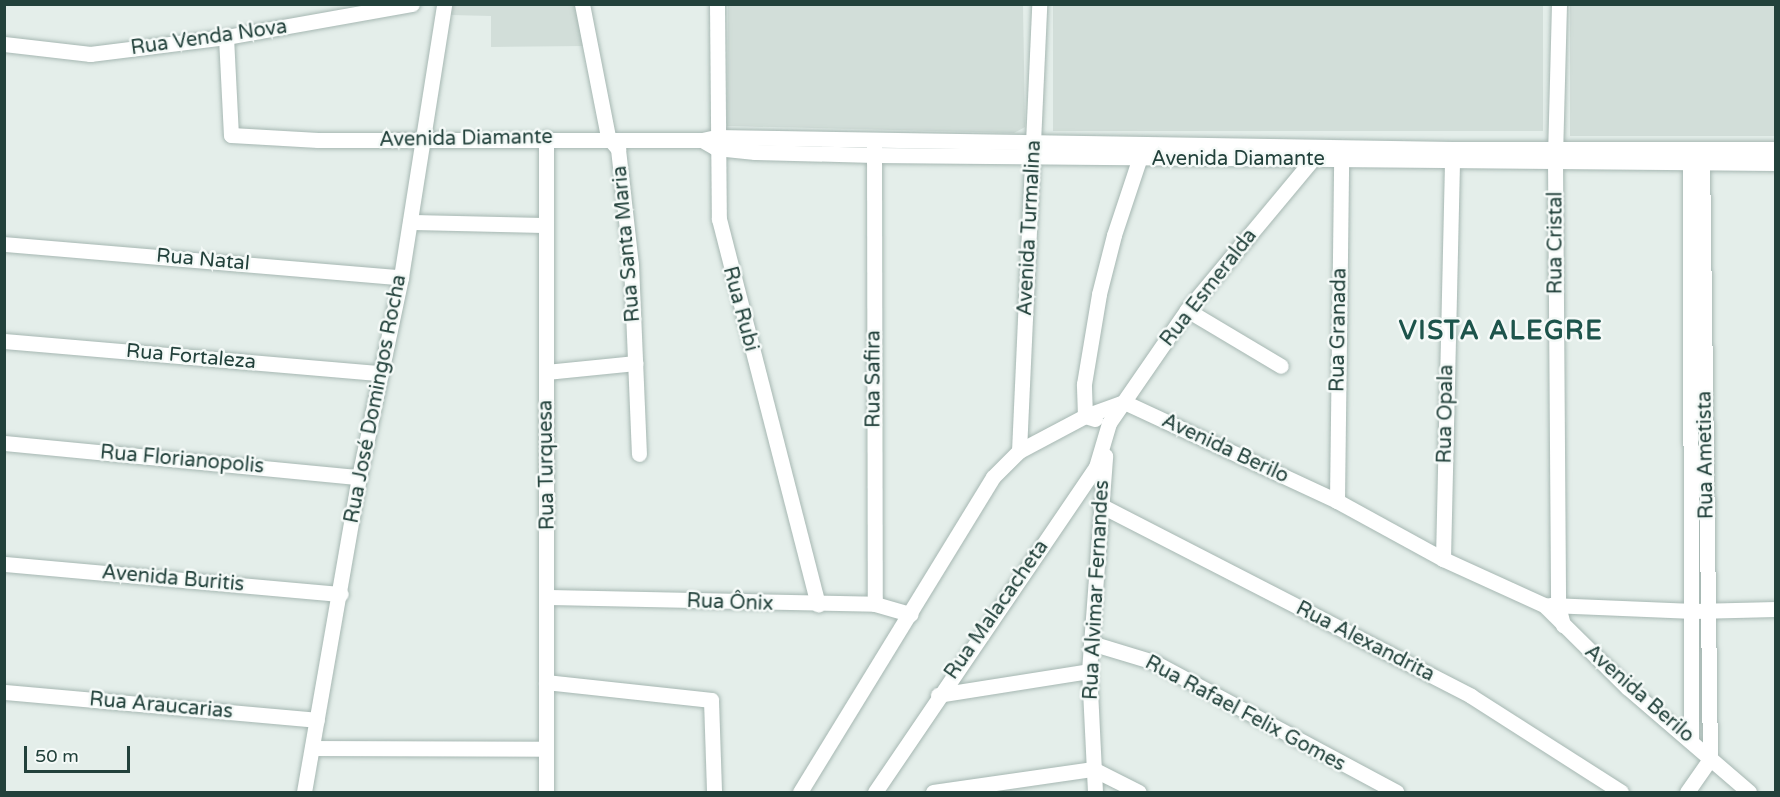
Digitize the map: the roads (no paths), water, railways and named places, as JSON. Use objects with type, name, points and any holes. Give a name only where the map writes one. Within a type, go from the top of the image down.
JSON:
[{"type":"street","name":"Rua Venda Nova","points":[[4,44],[90,54],[226,37],[412,4]]},
{"type":"street","name":"Rua José Domingos Rocha","points":[[304,792],[341,594],[378,373],[401,277],[420,140],[444,4]]},
{"type":"street","name":"Rua Santa Maria","points":[[582,4],[608,137],[618,149],[631,264],[639,454]]},
{"type":"street","name":"Rua Rubi","points":[[717,4],[711,142],[723,244],[818,605]]},
{"type":"street","name":"Avenida Turmalina","points":[[1019,451],[1039,4]]},
{"type":"street","name":"Rua Cristal","points":[[1551,605],[1555,153],[1559,4]]},
{"type":"street","name":"Avenida Diamante","points":[[226,37],[231,135],[420,140],[608,137],[874,148],[1033,150],[1143,144],[1341,153],[1452,155],[1555,153],[1776,163]]},
{"type":"street","name":"Rua Turquesa","points":[[546,138],[549,597],[546,792]]},
{"type":"street","points":[[1085,416],[1084,384],[1099,294],[1114,236],[1141,160],[1143,144]]},
{"type":"street","name":"Rua Safira","points":[[874,148],[875,604]]},
{"type":"street","name":"Avenida Diamante","points":[[1696,158],[1776,149]]},
{"type":"street","name":"Avenida Diamante","points":[[1033,150],[1141,160],[1319,152]]},
{"type":"street","name":"Rua Esmeralda","points":[[1109,423],[1187,310],[1319,152]]},
{"type":"street","name":"Rua Granada","points":[[1337,501],[1341,153]]},
{"type":"street","name":"Rua Opala","points":[[1443,559],[1452,155]]},
{"type":"street","name":"Rua Ametista","points":[[1696,158],[1701,611],[1710,759]]},
{"type":"street","points":[[410,222],[546,225]]},
{"type":"street","name":"Rua Natal","points":[[4,244],[401,277]]},
{"type":"street","points":[[1187,310],[1281,366]]},
{"type":"street","name":"Rua Fortaleza","points":[[4,341],[378,373]]},
{"type":"street","points":[[546,372],[636,363]]},
{"type":"street","points":[[800,792],[993,477],[1019,451],[1085,416],[1124,402]]},
{"type":"street","name":"Avenida Berilo","points":[[1124,402],[1337,501],[1443,559],[1551,605],[1563,626],[1627,687],[1691,739],[1710,759],[1749,792]]},
{"type":"street","points":[[1085,416],[1109,423]]},
{"type":"street","name":"Rua Alvimar Fernandes","points":[[1095,792],[1089,671],[1100,506],[1109,423]]},
{"type":"street","name":"Rua Malacacheta","points":[[875,792],[938,695],[1096,468],[1109,423]]},
{"type":"street","name":"Rua Florianopolis","points":[[4,443],[359,477]]},
{"type":"street","name":"Rua Alexandrita","points":[[1100,506],[1471,696],[1621,792]]},
{"type":"street","name":"Avenida Buritis","points":[[4,564],[341,594]]},
{"type":"street","name":"Rua Ônix","points":[[549,597],[818,605],[875,604],[911,614]]},
{"type":"street","points":[[1551,605],[1701,611],[1776,609]]},
{"type":"street","name":"Rua Ametista","points":[[1691,739],[1701,611]]},
{"type":"street","name":"Rua Rafael Felix Gomes","points":[[1091,644],[1154,662],[1396,792]]},
{"type":"street","points":[[938,695],[1089,671]]},
{"type":"street","points":[[546,682],[711,700],[714,792]]},
{"type":"street","name":"Rua Araucarias","points":[[4,692],[317,720]]},
{"type":"street","points":[[313,748],[545,749]]},
{"type":"street","points":[[1687,792],[1710,759]]},
{"type":"street","points":[[933,792],[1093,769],[1139,792]]},
{"type":"district","name":"VISTA ALEGRE","points":[[1501,331]]}]
